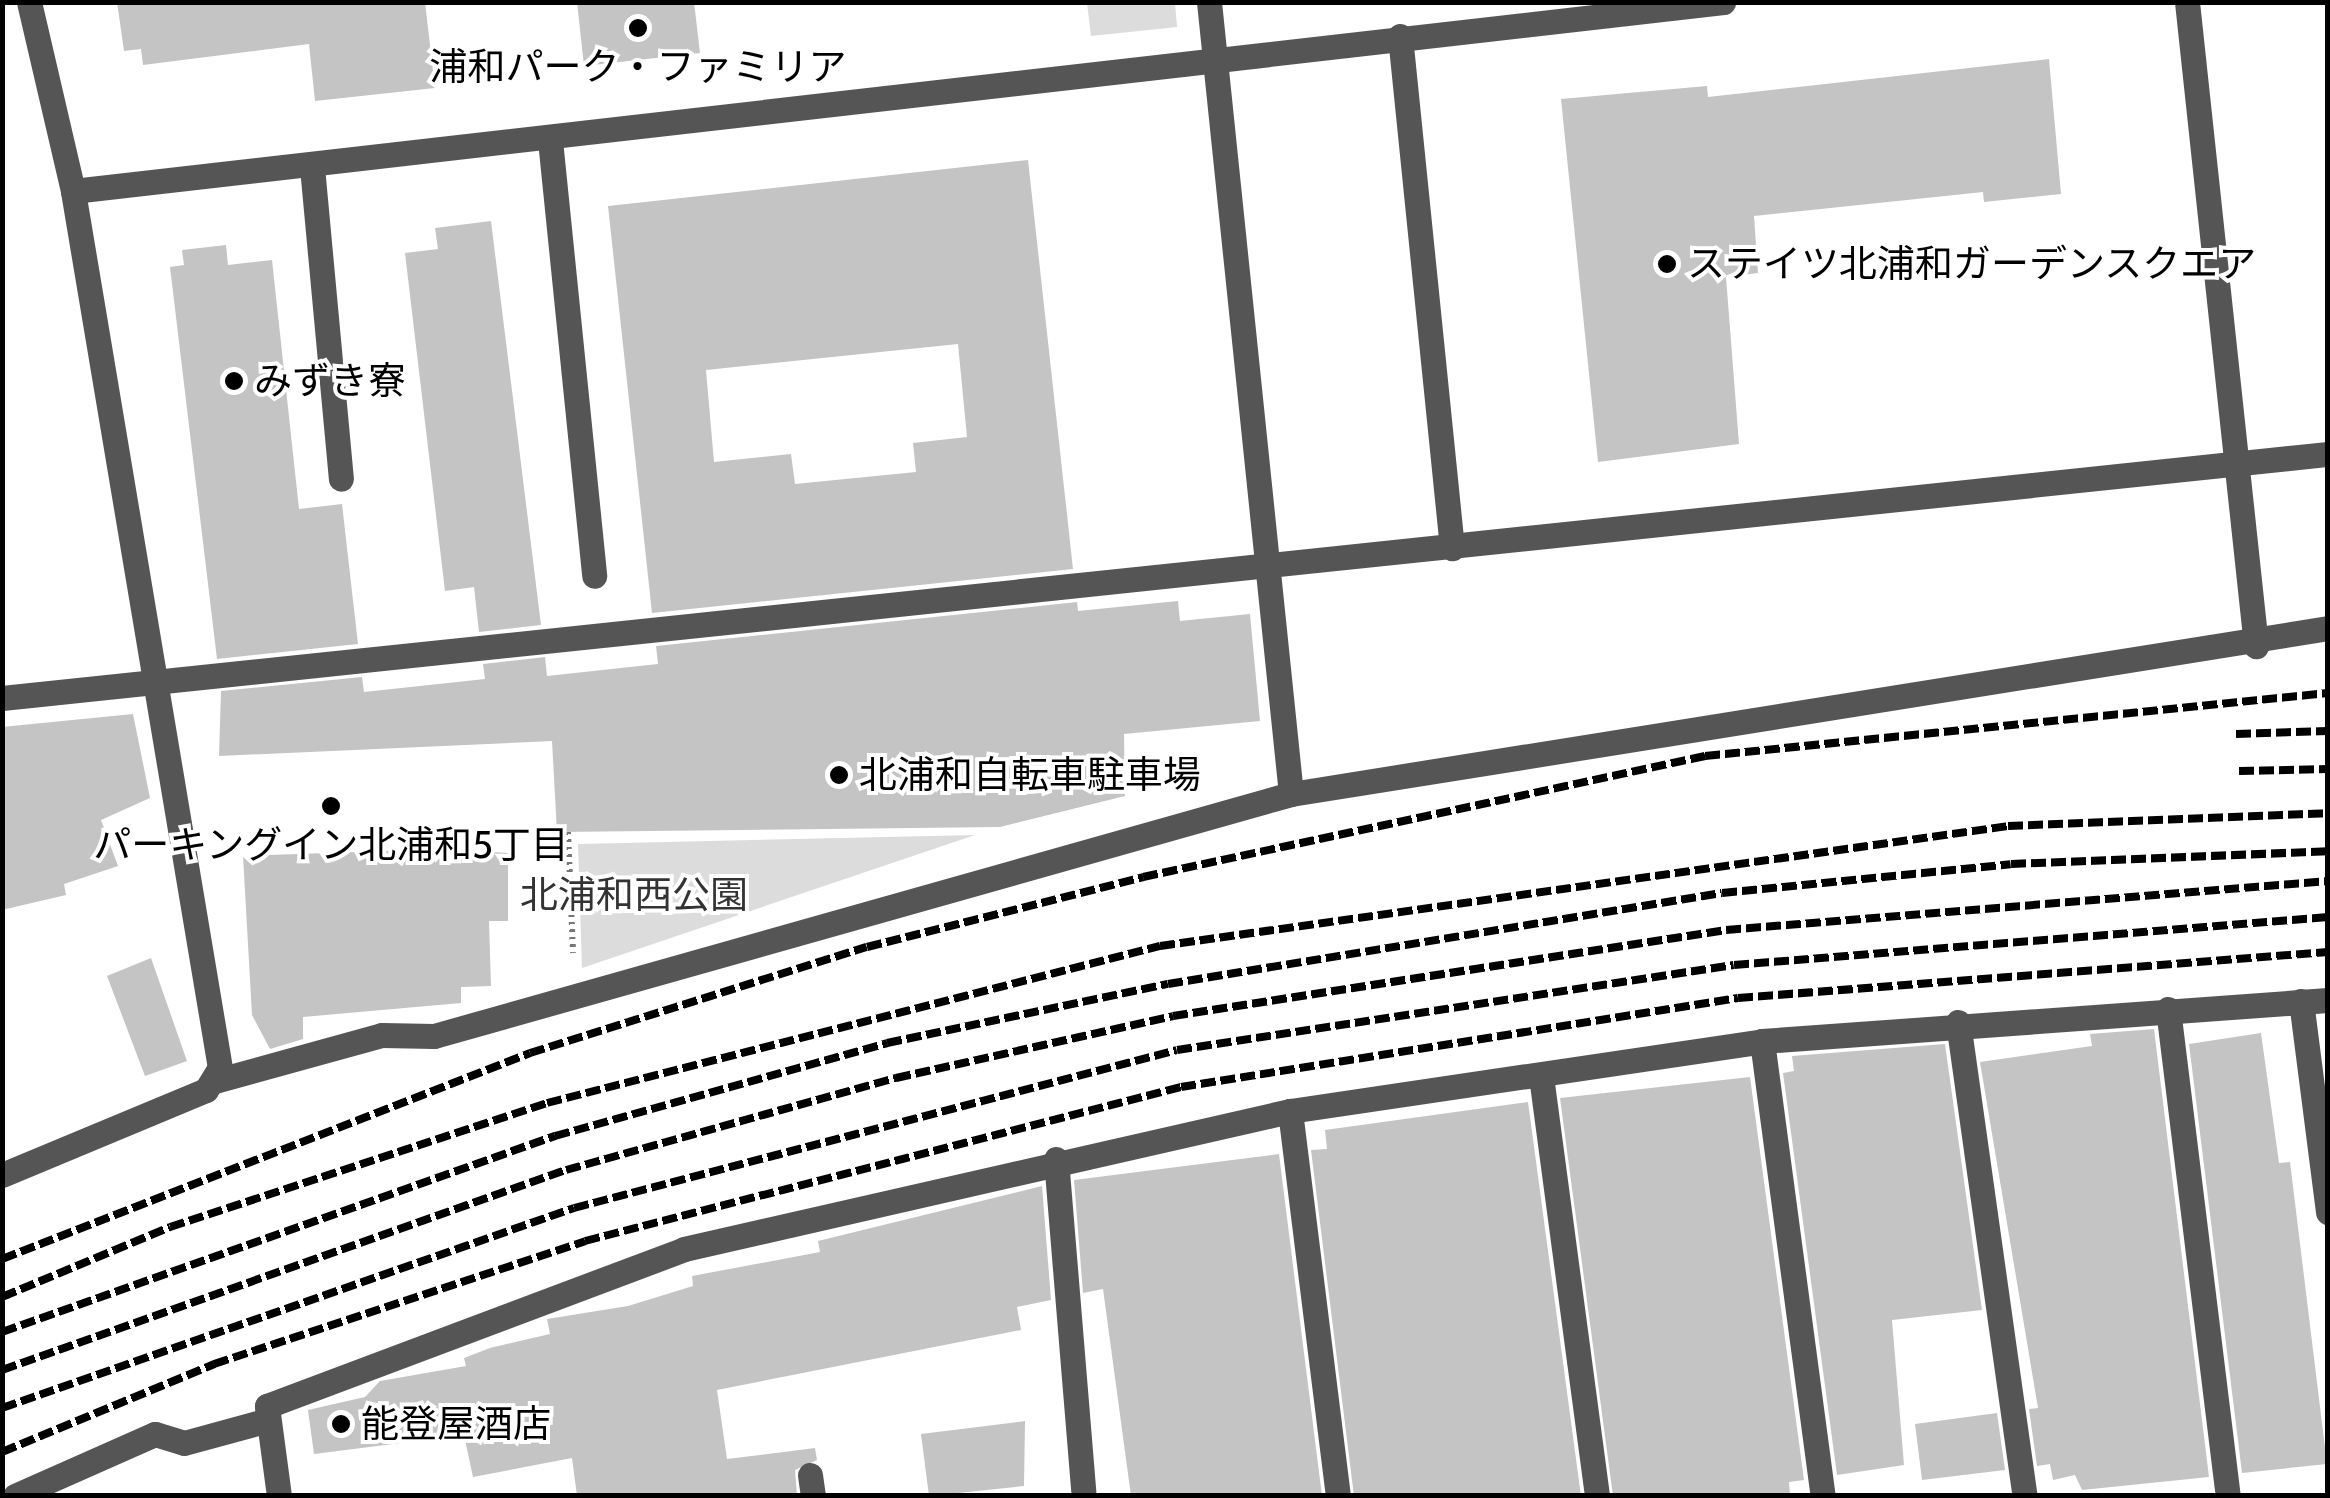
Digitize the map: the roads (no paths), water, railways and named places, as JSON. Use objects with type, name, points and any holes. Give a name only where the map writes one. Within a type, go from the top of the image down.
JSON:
[{"type":"street","points":[[29,2],[73,192],[160,679],[216,1031],[215,1081]]},
{"type":"street","points":[[1209,2],[1265,569],[1292,794]]},
{"type":"street","points":[[73,192],[1216,64],[1400,36],[1722,2]]},
{"type":"street","points":[[2187,2],[2256,646]]},
{"type":"street","points":[[1400,36],[1452,548]]},
{"type":"street","points":[[550,140],[594,576]]},
{"type":"street","points":[[312,167],[341,478]]},
{"type":"street","points":[[2,698],[1265,569],[2328,454]]},
{"type":"street","points":[[2,1175],[215,1081],[382,1035],[434,1036],[1292,794],[2256,646],[2328,628]]},
{"type":"street","points":[[279,1496],[267,1406],[684,1249],[1056,1160],[1290,1111],[1762,1041],[1958,1022],[2328,1000]]},
{"type":"street","points":[[2301,1001],[2328,1212]]},
{"type":"street","points":[[2168,1009],[2228,1496]]},
{"type":"street","points":[[1958,1022],[2025,1496]]},
{"type":"street","points":[[1762,1041],[1824,1496]]},
{"type":"street","points":[[1541,1076],[1597,1496]]},
{"type":"street","points":[[1290,1111],[1338,1496]]},
{"type":"street","points":[[1056,1160],[1084,1496]]},
{"type":"street","points":[[15,1496],[155,1434],[184,1443],[268,1420]]},
{"type":"railway","points":[[2,1259],[530,1053],[867,947],[1143,877],[1705,756],[2328,693]]},
{"type":"railway","points":[[2236,734],[2328,731]]},
{"type":"railway","points":[[2239,771],[2328,769]]},
{"type":"railway","points":[[2,1297],[170,1227],[547,1103],[1160,946],[2008,826],[2328,813]]},
{"type":"railway","points":[[2,1332],[555,1136],[887,1043],[1168,984],[1722,893],[2011,864],[2328,851]]},
{"type":"railway","points":[[2,1370],[566,1170],[896,1078],[1173,1016],[1726,930],[2328,881]]},
{"type":"railway","points":[[2,1408],[574,1208],[1177,1050],[1734,965],[2328,917]]},
{"type":"railway","points":[[2,1452],[214,1364],[585,1241],[1181,1087],[1738,998],[2328,952]]},
{"type":"place","name":"浦和パーク・ファミリア","points":[[638,28]]},
{"type":"place","name":"ステイツ北浦和ガーデンスクエア","points":[[1667,264]]},
{"type":"place","name":"みずき寮","points":[[234,381]]},
{"type":"place","name":"北浦和自転車駐車場","points":[[839,775]]},
{"type":"place","name":"パーキングイン北浦和5丁目","points":[[331,806]]},
{"type":"place","name":"能登屋酒店","points":[[341,1424]]},
{"type":"park label","name":"北浦和西公園","points":[[634,895]]}]
